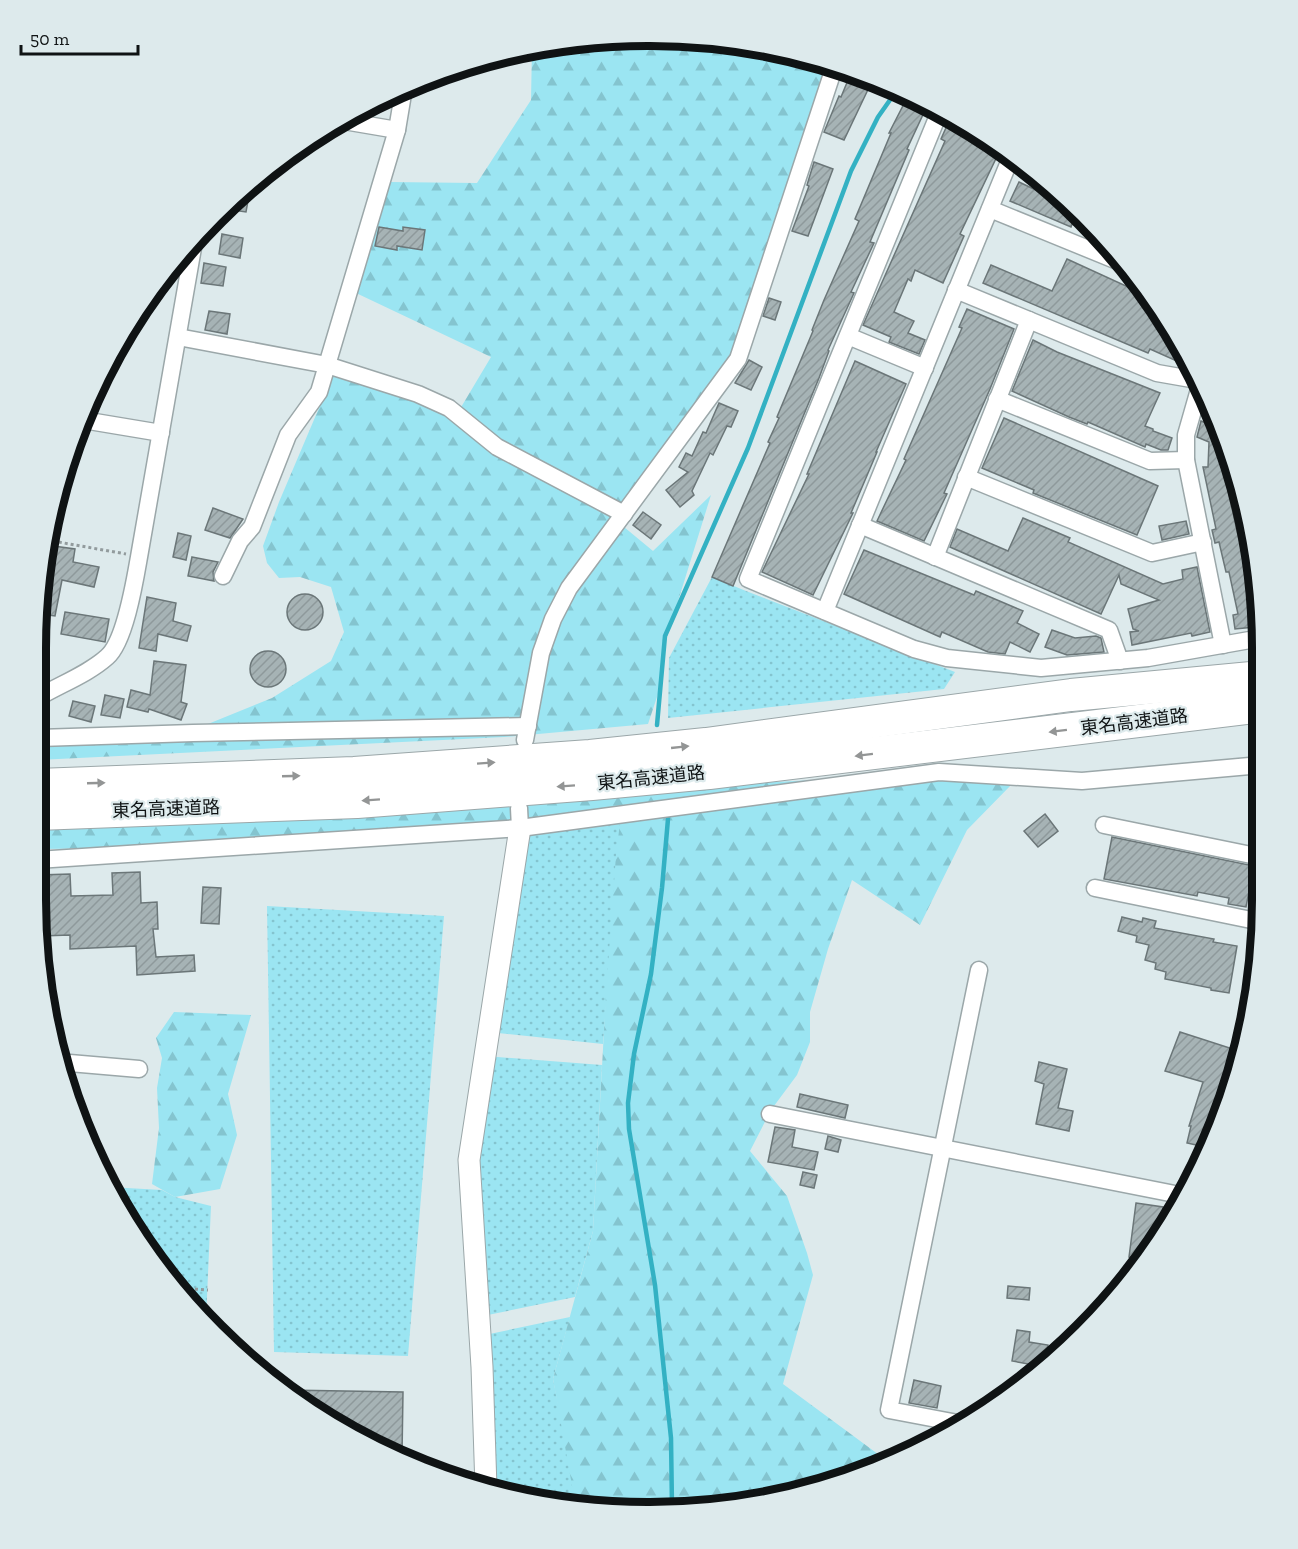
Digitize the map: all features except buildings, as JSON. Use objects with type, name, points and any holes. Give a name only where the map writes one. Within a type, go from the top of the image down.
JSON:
[{"type":"highway","points":[[1071,695],[1252,670]]},
{"type":"highway","name":"東名高速道路","points":[[46,785],[354,773],[590,756],[706,744],[1071,695],[1252,678]]},
{"type":"highway","name":"東名高速道路","points":[[46,814],[357,802],[592,784],[768,766],[1252,707]]},
{"type":"street","points":[[46,738],[193,732],[527,733],[541,653],[553,619],[569,588],[738,359],[832,75]]},
{"type":"street","points":[[223,576],[240,541],[252,527],[288,435],[319,392],[397,130],[402,100]]},
{"type":"street","points":[[936,120],[748,579],[914,649],[947,658],[1041,668],[1148,658],[1252,640]]},
{"type":"street","points":[[356,123],[397,130]]},
{"type":"street","points":[[825,611],[1008,165]]},
{"type":"street","points":[[990,209],[1105,256]]},
{"type":"street","points":[[46,692],[94,667],[109,656],[119,637],[130,600],[139,556],[178,337],[188,261]]},
{"type":"street","points":[[957,290],[1157,373],[1187,378]]},
{"type":"street","points":[[935,557],[1029,320]]},
{"type":"street","points":[[848,336],[925,368]]},
{"type":"street","points":[[178,337],[327,365],[418,394],[449,408],[497,447],[624,514]]},
{"type":"street","points":[[1196,398],[1186,435],[1186,460],[1223,645]]},
{"type":"street","points":[[997,399],[1150,461],[1186,460]]},
{"type":"street","points":[[91,421],[161,433]]},
{"type":"street","points":[[966,477],[1152,553],[1203,542]]},
{"type":"street","points":[[860,525],[1109,630],[1120,661]]},
{"type":"street","points":[[46,859],[519,818],[939,772],[1082,781],[1252,766]]},
{"type":"street","points":[[486,1480],[482,1367],[469,1160],[519,818]]},
{"type":"street","points":[[1104,825],[1252,855]]},
{"type":"street","points":[[1095,888],[1251,920]]},
{"type":"street","points":[[951,1422],[889,1410],[979,970]]},
{"type":"street","points":[[69,1063],[139,1069]]},
{"type":"street","points":[[770,1114],[1175,1194]]},
{"type":"path","points":[[56,542],[139,556]]},
{"type":"path","points":[[189,1289],[208,1290]]},
{"type":"green space","points":[[649,46],[728,52],[767,58],[836,76],[766,274],[715,390],[618,522],[653,551],[711,495],[665,643],[660,688],[648,724],[504,737],[46,760],[46,741],[203,726],[272,698],[331,661],[344,632],[331,587],[300,577],[279,578],[267,563],[263,546],[279,502],[336,368],[457,414],[491,357],[356,293],[389,182],[477,183],[531,100],[532,58],[610,48]]},
{"type":"green space","points":[[712,577],[955,672],[944,689],[668,718],[669,658]]},
{"type":"green space","points":[[944,773],[1013,783],[967,830],[920,925],[852,880],[828,949],[810,1012],[810,1042],[797,1075],[771,1110],[750,1151],[787,1196],[813,1275],[783,1384],[881,1456],[843,1471],[767,1491],[688,1501],[610,1501],[574,1497],[553,1379],[593,1231],[606,994],[621,815]]},
{"type":"green space","points":[[813,780],[536,826],[227,847],[46,849],[46,829],[108,828],[481,808],[703,786]]},
{"type":"green space","points":[[621,815],[603,1044],[488,1032],[520,828]]},
{"type":"green space","points":[[267,906],[444,916],[408,1356],[274,1352]]},
{"type":"green space","points":[[174,1012],[251,1015],[228,1094],[237,1135],[220,1189],[175,1197],[152,1184],[159,1128],[157,1088],[162,1058],[156,1038]]},
{"type":"green space","points":[[485,1056],[602,1065],[593,1231],[575,1297],[478,1317],[469,1160]]},
{"type":"green space","points":[[120,1188],[162,1190],[175,1197],[211,1206],[207,1308],[171,1267],[148,1235]]},
{"type":"green space","points":[[570,1317],[553,1379],[577,1498],[531,1491],[485,1480],[480,1336]]},
{"type":"waterway","points":[[657,725],[665,636],[748,448],[851,171],[878,117],[892,98]]},
{"type":"waterway","points":[[668,819],[651,974],[634,1054],[628,1103],[629,1129],[655,1285],[671,1438],[672,1501]]}]
